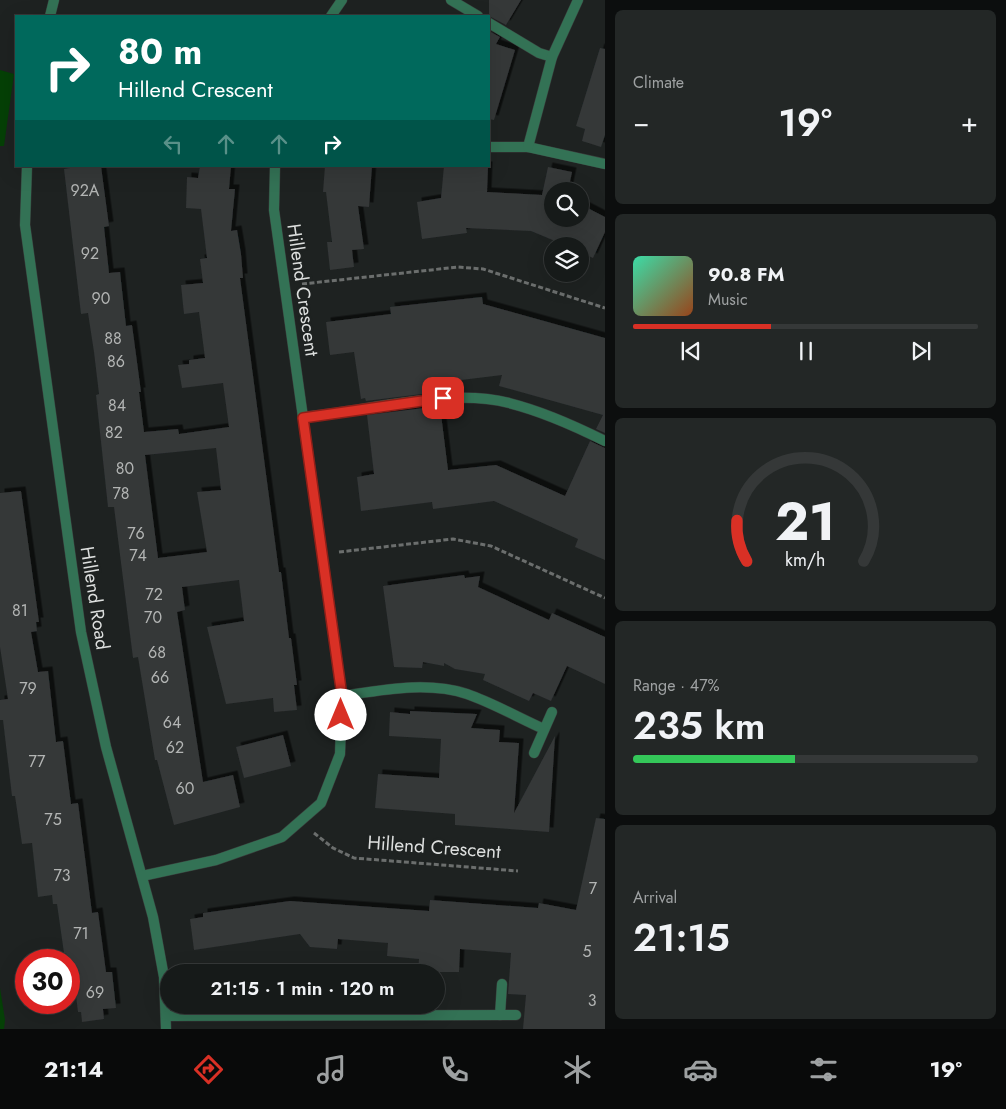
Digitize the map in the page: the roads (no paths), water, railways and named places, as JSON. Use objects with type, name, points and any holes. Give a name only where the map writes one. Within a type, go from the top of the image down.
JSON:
[{"type":"street","points":[[50,15],[54,0]]},
{"type":"street","points":[[332,15],[342,0]]},
{"type":"street","points":[[451,0],[476,15]]},
{"type":"street","points":[[528,147],[552,57],[578,0]]},
{"type":"street","points":[[490,24],[539,53],[552,57]]},
{"type":"street","points":[[490,147],[528,147],[605,164]]},
{"type":"street","name":"Hillend Road","points":[[27,167],[25,225],[81,632],[106,747],[153,917],[164,977],[166,1029]]},
{"type":"street","name":"Hillend Crescent","points":[[142,876],[216,860],[282,837],[321,803],[340,754],[342,696],[274,210],[275,167]]},
{"type":"street","points":[[303,418],[443,398],[480,398],[508,402],[579,428],[605,441]]},
{"type":"street","points":[[342,696],[411,687],[440,689],[467,694],[544,729]]},
{"type":"street","points":[[534,753],[552,712]]},
{"type":"street","points":[[500,1015],[502,984]]},
{"type":"street","points":[[166,1016],[516,1015]]}]
